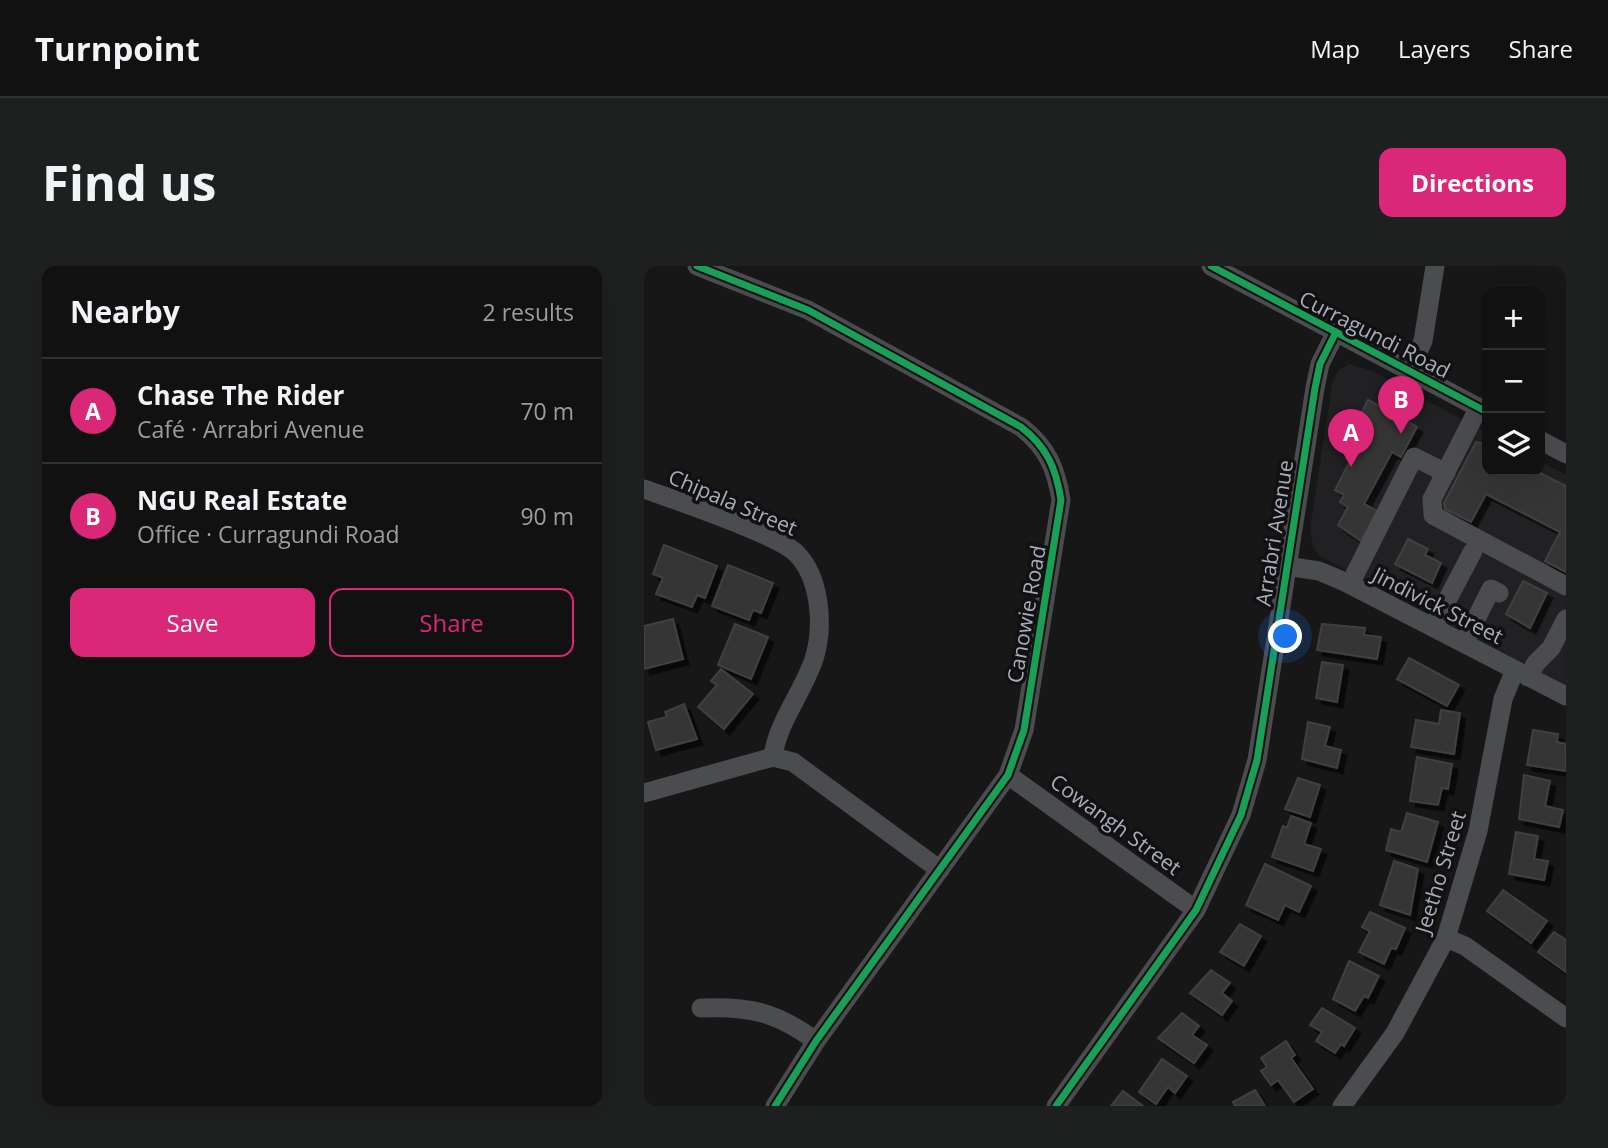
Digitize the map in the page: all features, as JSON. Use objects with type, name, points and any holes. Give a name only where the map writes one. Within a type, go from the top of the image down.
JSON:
[{"type":"street","name":"Canowie Road","points":[[697,266],[807,310],[1021,427],[1041,443],[1057,474],[1061,500],[1024,730],[1008,775],[816,1041],[775,1106]]},
{"type":"street","name":"Curragundi Road","points":[[1211,266],[1482,409]]},
{"type":"street","points":[[1409,371],[1423,341],[1435,266]]},
{"type":"street","name":"Arrabri Avenue","points":[[1056,1106],[1196,910],[1241,815],[1256,760],[1314,388],[1320,364],[1336,332]]},
{"type":"street","points":[[1482,412],[1432,499],[1433,514],[1566,586]]},
{"type":"street","points":[[1545,443],[1566,454]]},
{"type":"street","points":[[1350,584],[1414,457],[1446,473]]},
{"type":"street","name":"Chipala Street","points":[[646,495],[771,539],[796,553],[812,579],[818,600],[814,659],[773,757]]},
{"type":"street","points":[[1433,627],[1473,551]]},
{"type":"street","name":"Jindivick Street","points":[[1286,566],[1319,571],[1350,584],[1566,696]]},
{"type":"street","points":[[1464,643],[1491,589],[1499,593]]},
{"type":"street","name":"Jeetho Street","points":[[1342,1106],[1395,1033],[1446,937],[1478,831],[1503,699],[1522,674],[1551,649],[1566,619]]},
{"type":"street","points":[[644,793],[773,757],[793,762],[940,870]]},
{"type":"street","name":"Cowangh Street","points":[[1008,775],[1196,910]]},
{"type":"street","points":[[1446,937],[1465,946],[1566,1018]]},
{"type":"street","points":[[701,1008],[757,1010],[789,1022],[816,1041]]},
{"type":"shaded area","points":[[1349,364],[1370,370],[1482,430],[1482,476],[1545,476],[1545,464],[1566,475],[1566,685],[1320,556],[1313,547],[1310,529],[1333,379],[1339,370]]},
{"type":"building","points":[[1368,400],[1417,427],[1401,457],[1392,452],[1364,504],[1377,511],[1361,541],[1338,525],[1348,507],[1340,502],[1344,495],[1335,490],[1350,461],[1346,459],[1363,428],[1356,424]]},
{"type":"building","points":[[1476,442],[1482,444],[1482,476],[1545,476],[1566,486],[1566,572],[1545,561],[1560,532],[1486,494],[1471,522],[1445,509],[1444,503]]},
{"type":"building","points":[[1408,539],[1428,549],[1425,555],[1441,563],[1432,583],[1395,564]]},
{"type":"building","points":[[664,545],[717,566],[705,598],[697,595],[692,607],[656,594],[663,578],[653,574]]},
{"type":"building","points":[[728,565],[773,583],[761,613],[753,610],[749,620],[712,606]]},
{"type":"building","points":[[1523,581],[1547,593],[1530,628],[1506,614]]},
{"type":"building","points":[[673,619],[683,659],[644,669],[644,626]]},
{"type":"building","points":[[735,624],[768,637],[751,679],[718,665]]},
{"type":"building","points":[[1322,624],[1365,628],[1364,635],[1381,637],[1377,659],[1317,650]]},
{"type":"building","points":[[1409,658],[1459,685],[1447,706],[1397,679]]},
{"type":"building","points":[[1322,662],[1343,665],[1337,702],[1316,698]]},
{"type":"building","points":[[721,669],[753,694],[724,729],[698,707],[717,685],[711,681]]},
{"type":"building","points":[[684,704],[697,739],[656,750],[648,722],[667,717],[665,712]]},
{"type":"building","points":[[1441,710],[1460,713],[1454,754],[1411,747],[1416,720],[1439,724]]},
{"type":"building","points":[[1308,722],[1330,727],[1325,746],[1341,750],[1337,768],[1302,759]]},
{"type":"building","points":[[1533,730],[1558,734],[1557,742],[1566,744],[1566,771],[1527,765]]},
{"type":"building","points":[[1417,757],[1452,764],[1448,789],[1442,788],[1438,805],[1410,801]]},
{"type":"building","points":[[1524,775],[1550,781],[1545,806],[1563,810],[1559,827],[1519,819]]},
{"type":"building","points":[[1298,778],[1320,785],[1310,817],[1285,809]]},
{"type":"building","points":[[1407,813],[1438,822],[1427,862],[1386,850],[1391,829],[1401,832]]},
{"type":"building","points":[[1291,816],[1311,823],[1304,844],[1321,849],[1313,871],[1272,857],[1283,826],[1287,828]]},
{"type":"building","points":[[1516,832],[1538,836],[1534,859],[1548,861],[1544,880],[1509,874]]},
{"type":"building","points":[[1394,861],[1418,869],[1410,915],[1380,905]]},
{"type":"building","points":[[1265,864],[1311,886],[1299,912],[1285,905],[1278,920],[1246,905]]},
{"type":"building","points":[[1503,890],[1547,921],[1531,943],[1487,911]]},
{"type":"building","points":[[1370,912],[1405,928],[1396,949],[1391,948],[1384,964],[1359,952],[1370,931],[1362,927]]},
{"type":"building","points":[[1240,924],[1261,936],[1244,966],[1220,952]]},
{"type":"building","points":[[1554,932],[1566,940],[1566,972],[1538,952]]},
{"type":"building","points":[[1349,961],[1379,976],[1368,998],[1364,996],[1355,1011],[1333,999]]},
{"type":"building","points":[[1211,970],[1230,983],[1222,993],[1232,1001],[1222,1015],[1190,993]]},
{"type":"building","points":[[1322,1008],[1355,1028],[1344,1046],[1341,1044],[1335,1053],[1316,1041],[1322,1032],[1310,1025]]},
{"type":"building","points":[[1182,1013],[1199,1026],[1192,1035],[1207,1045],[1194,1063],[1158,1038]]},
{"type":"building","points":[[1286,1041],[1295,1055],[1291,1058],[1313,1089],[1294,1102],[1278,1080],[1271,1085],[1261,1071],[1267,1067],[1261,1058]]},
{"type":"building","points":[[1162,1059],[1187,1076],[1175,1093],[1168,1087],[1156,1104],[1139,1092]]},
{"type":"building","points":[[1255,1090],[1265,1106],[1235,1106],[1233,1102]]},
{"type":"building","points":[[1123,1091],[1143,1106],[1111,1106]]},
{"type":"cycle path","points":[[697,266],[808,310],[1021,427],[1038,442],[1049,459],[1061,500],[1024,730],[1008,775],[816,1041],[775,1106]]},
{"type":"cycle path","points":[[1211,266],[1482,409]]},
{"type":"cycle path","points":[[1056,1106],[1196,910],[1241,815],[1257,760],[1315,388],[1320,364],[1336,332]]},
{"type":"place","name":"NGU Real Estate","points":[[1401,434]]},
{"type":"place","name":"Chase The Rider","points":[[1351,467]]}]
